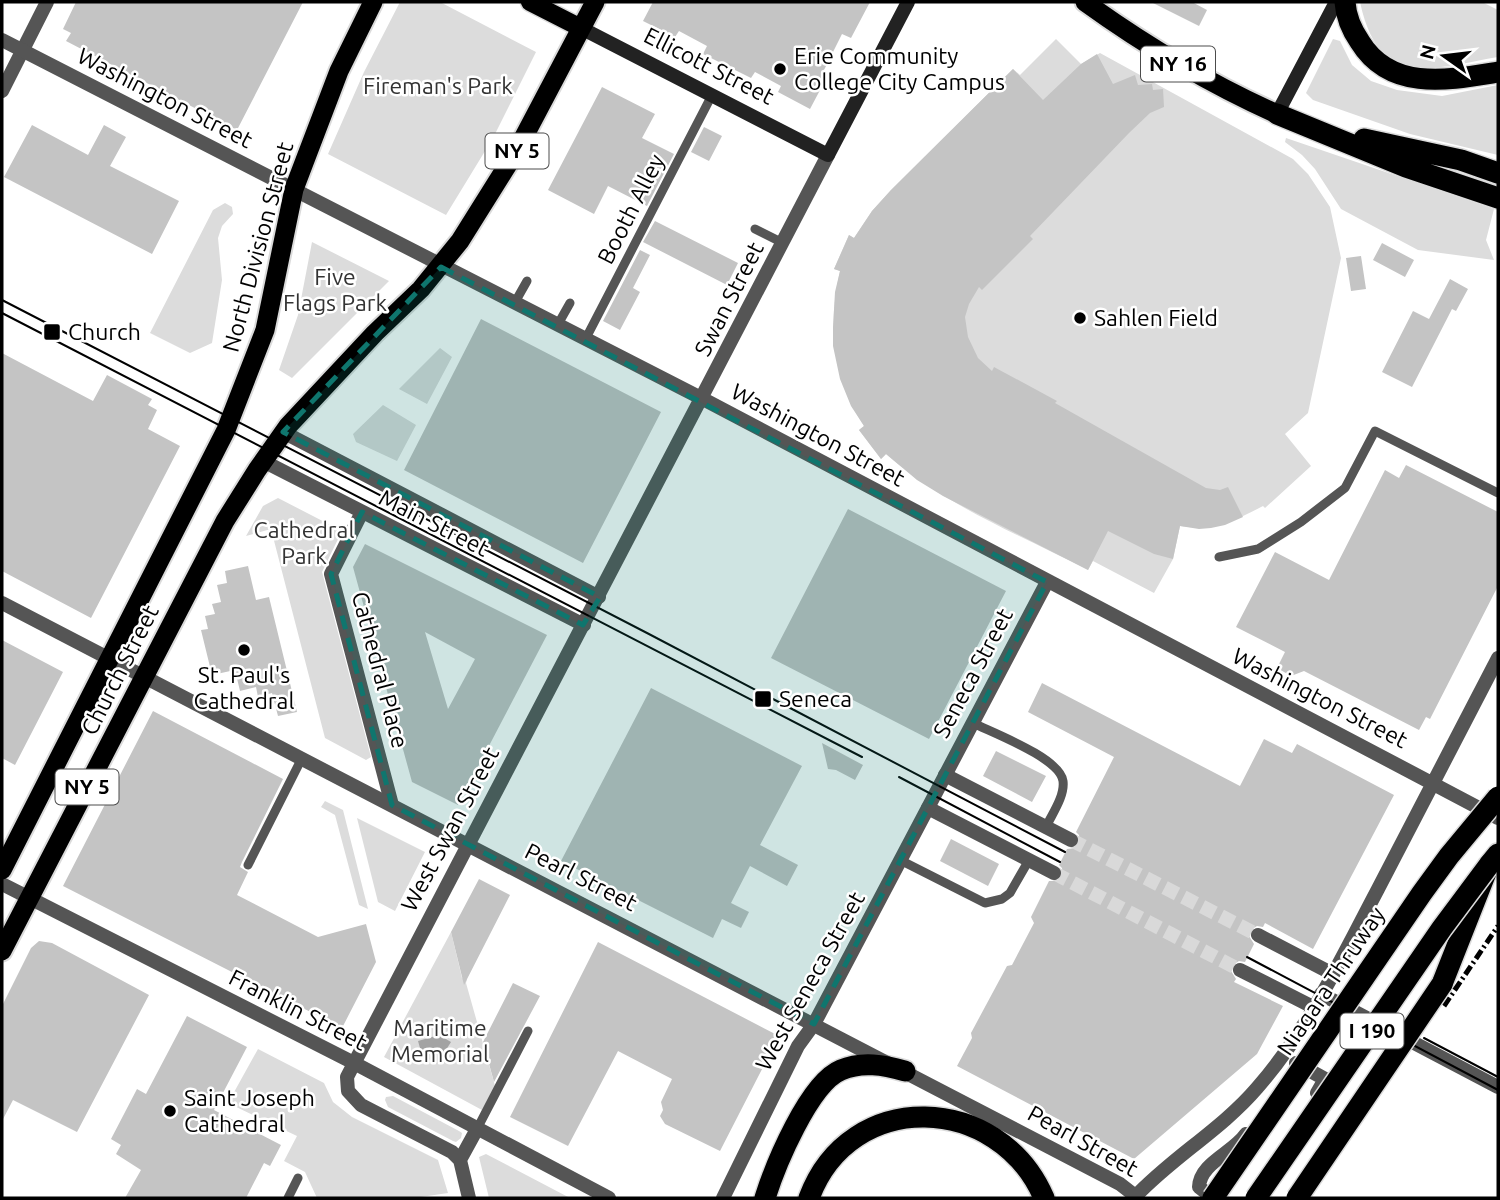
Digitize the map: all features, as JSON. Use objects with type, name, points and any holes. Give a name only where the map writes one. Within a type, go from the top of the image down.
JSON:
[{"type":"highway","name":"North Division Street","points":[[226,430],[265,330],[294,190],[339,71],[373,2]]},
{"type":"highway","points":[[581,28],[595,2]]},
{"type":"highway","name":"NY 16","points":[[1085,2],[1133,37],[1191,72],[1277,114]]},
{"type":"highway","points":[[1345,2],[1347,19],[1366,52],[1391,71],[1409,78],[1431,80],[1498,72]]},
{"type":"highway","name":"NY 5","points":[[266,457],[283,432],[318,393],[441,267],[501,178],[581,28]]},
{"type":"highway","points":[[1277,114],[1406,167],[1498,198]]},
{"type":"highway","points":[[1317,129],[1461,160],[1498,173]]},
{"type":"highway","name":"Church Street","points":[[2,870],[226,430]]},
{"type":"highway","name":"Church Street","points":[[2,951],[225,521],[266,457]]},
{"type":"highway","name":"Niagara Thruway","points":[[1213,1198],[1228,1180],[1422,893],[1498,797]]},
{"type":"highway","points":[[1297,1198],[1442,984],[1494,860]]},
{"type":"highway","name":"I 190","points":[[1256,1198],[1442,928],[1494,860]]},
{"type":"highway","points":[[765,1198],[778,1163],[806,1107],[824,1080],[840,1070],[855,1066],[877,1064],[905,1070]]},
{"type":"highway","points":[[809,1198],[826,1166],[847,1144],[875,1127],[908,1117],[936,1116],[967,1124],[995,1137],[1014,1153],[1032,1176],[1044,1198]]},
{"type":"main road","name":"Ellicott Street","points":[[530,2],[828,155]]},
{"type":"main road","name":"Swan Street","points":[[828,155],[908,2]]},
{"type":"main road","points":[[1277,114],[1336,2]]},
{"type":"street","points":[[2,91],[47,2]]},
{"type":"street","name":"Washington Street","points":[[2,40],[703,400],[1498,818]]},
{"type":"street","name":"Swan Street","points":[[586,621],[828,155]]},
{"type":"street","name":"Main Street","points":[[283,432],[599,597]]},
{"type":"street","name":"Main Street","points":[[266,457],[362,512],[586,621]]},
{"type":"street","name":"Cathedral Place","points":[[362,512],[331,575],[392,805]]},
{"type":"street","name":"Seneca Street","points":[[943,780],[1047,582]]},
{"type":"street","name":"Pearl Street","points":[[2,603],[905,1070],[1120,1184],[1136,1198]]},
{"type":"street","name":"West Swan Street","points":[[354,1063],[586,621]]},
{"type":"street","points":[[1136,1198],[1150,1182],[1240,1106],[1288,1048],[1327,985],[1498,659]]},
{"type":"street","points":[[943,780],[1071,840]]},
{"type":"street","name":"West Seneca Street","points":[[723,1198],[798,1046],[814,1024],[943,780]]},
{"type":"street","points":[[928,808],[1054,873]]},
{"type":"street","name":"Franklin Street","points":[[2,884],[354,1063],[609,1198]]},
{"type":"street","points":[[1258,936],[1327,985],[1498,1087]]},
{"type":"street","points":[[1240,970],[1313,1007]]},
{"type":"street","points":[[1327,985],[1498,1076]]},
{"type":"street","points":[[354,1063],[347,1077],[348,1091],[360,1105],[452,1152],[460,1160],[469,1198]]},
{"type":"street","points":[[1213,1198],[1199,1187],[1199,1179],[1204,1171],[1239,1144],[1296,1063],[1325,1079],[1277,1155],[1245,1198]]},
{"type":"street","points":[[460,1160],[477,1129]]},
{"type":"lane","name":"Booth Alley","points":[[584,340],[712,95]]},
{"type":"lane","points":[[755,229],[783,243]]},
{"type":"lane","points":[[514,304],[527,281]]},
{"type":"lane","points":[[557,326],[570,303]]},
{"type":"lane","points":[[1219,557],[1258,549],[1301,522],[1345,488],[1375,430],[1498,493]]},
{"type":"lane","points":[[973,723],[1047,760],[1059,771],[1064,781],[1061,795],[1046,827]]},
{"type":"lane","points":[[248,865],[302,758]]},
{"type":"lane","points":[[900,860],[985,902],[1002,899],[1010,893],[1029,860]]},
{"type":"lane","points":[[477,1129],[528,1031]]},
{"type":"lane","points":[[288,1198],[298,1178]]},
{"type":"highlighted area","points":[[441,267],[1047,582],[814,1024],[392,805],[331,574],[362,512],[583,625],[600,597],[283,432]]},
{"type":"green space","name":"Fireman's Park","points":[[400,2],[440,2],[536,52],[493,138],[446,215],[328,154],[364,72]]},
{"type":"green space","points":[[1360,2],[1482,2],[1498,10],[1498,57],[1429,68],[1410,67],[1394,61],[1380,49],[1369,30]]},
{"type":"green space","name":"Sahlen Field","points":[[1056,39],[1081,64],[1100,53],[1293,159],[1308,174],[1330,207],[1341,258],[1308,413],[1285,434],[1311,466],[1265,508],[1263,506],[1213,526],[1180,526],[1173,559],[1154,593],[1093,561],[1088,570],[957,504],[932,489],[886,454],[881,459],[859,430],[864,426],[845,389],[839,370],[834,312],[840,271],[834,269],[849,235],[854,238],[872,211],[891,190],[1013,69],[1020,75]]},
{"type":"green space","points":[[1333,39],[1340,41],[1352,65],[1371,81],[1397,90],[1442,96],[1498,85],[1498,155],[1410,134],[1313,100],[1306,93]]},
{"type":"green space","points":[[1286,138],[1494,209],[1486,240],[1494,260],[1418,250],[1341,209],[1315,169],[1285,142]]},
{"type":"green space","points":[[225,203],[232,207],[233,214],[222,226],[218,238],[222,280],[212,343],[190,353],[150,333],[213,210]]},
{"type":"green space","name":"Five Flags Park","points":[[312,242],[389,281],[292,378],[279,370],[298,315]]},
{"type":"green space","points":[[440,348],[452,357],[427,404],[399,389]]},
{"type":"green space","points":[[383,405],[416,425],[397,461],[356,442],[353,434]]},
{"type":"green space","name":"Cathedral Park","points":[[278,498],[342,531],[322,572],[371,757],[366,760],[325,738],[271,529],[246,536],[263,506]]},
{"type":"green space","points":[[325,801],[343,810],[368,909],[359,905],[335,815],[321,807]]},
{"type":"green space","points":[[357,818],[425,852],[395,911],[378,902]]},
{"type":"green space","name":"Maritime Memorial","points":[[451,932],[462,978],[467,979],[495,1086],[482,1110],[384,1057]]},
{"type":"green space","points":[[258,1049],[324,1083],[333,1102],[352,1117],[438,1160],[448,1193],[414,1198],[317,1198],[305,1172],[284,1161],[297,1136],[228,1103]]},
{"type":"green space","points":[[393,1096],[459,1131],[462,1133],[461,1138],[453,1141],[388,1107],[386,1097]]},
{"type":"green space","points":[[486,1154],[570,1198],[489,1198],[479,1157]]},
{"type":"shaded area","points":[[439,1035],[451,1042],[437,1064],[422,1055],[418,1041]]},
{"type":"building","points":[[76,2],[303,2],[237,130],[66,41],[71,33],[63,29]]},
{"type":"building","name":"Erie Community College City Campus","points":[[653,2],[870,2],[851,38],[842,34],[823,72],[828,75],[810,109],[778,92],[781,86],[755,72],[751,78],[703,54],[707,46],[679,31],[675,37],[643,21]]},
{"type":"building","points":[[1151,2],[1192,2],[1207,10],[1199,26]]},
{"type":"building","points":[[1097,54],[1113,84],[1135,75],[1138,85],[1152,84],[1153,90],[1163,89],[1164,107],[1150,113],[1129,133],[1030,236],[1033,239],[982,290],[979,287],[965,317],[968,337],[978,358],[992,371],[994,367],[1057,401],[1055,403],[1206,488],[1220,490],[1228,487],[1243,517],[1211,528],[1180,526],[1173,559],[1154,554],[1108,531],[1088,570],[943,496],[917,480],[886,454],[881,459],[859,430],[864,426],[851,406],[840,379],[833,346],[833,327],[835,292],[840,271],[834,269],[849,235],[854,238],[872,211],[891,190],[1013,69],[1043,100],[1081,64]]},
{"type":"building","points":[[602,87],[655,114],[642,138],[674,154],[647,206],[608,186],[594,214],[548,190]]},
{"type":"building","points":[[32,125],[88,155],[104,125],[126,137],[110,166],[179,201],[152,254],[4,177]]},
{"type":"building","points":[[704,127],[722,136],[709,161],[691,152]]},
{"type":"building","points":[[655,221],[738,263],[727,285],[643,242]]},
{"type":"building","points":[[1382,243],[1414,260],[1405,277],[1373,260]]},
{"type":"building","points":[[640,250],[650,255],[633,288],[640,292],[620,330],[603,321]]},
{"type":"building","points":[[1361,256],[1366,289],[1351,291],[1346,258]]},
{"type":"building","points":[[1450,279],[1468,289],[1456,311],[1452,309],[1412,387],[1382,372],[1413,311],[1429,319]]},
{"type":"building","points":[[481,319],[661,412],[583,563],[404,470]]},
{"type":"building","points":[[2,353],[93,401],[107,375],[152,399],[148,405],[157,410],[148,429],[180,446],[91,618],[2,571]]},
{"type":"building","points":[[1406,465],[1498,512],[1498,586],[1430,719],[1426,717],[1419,730],[1304,671],[1291,676],[1277,668],[1285,652],[1236,627],[1275,552],[1329,580],[1385,470],[1399,478]]},
{"type":"building","points":[[848,509],[1006,591],[929,739],[771,658]]},
{"type":"building","points":[[365,544],[547,635],[458,805],[412,782],[353,567]],"holes":[[[425,632],[475,659],[448,709]]]},
{"type":"building","name":"St. Paul's Cathedral","points":[[248,566],[256,600],[269,597],[297,712],[278,716],[272,693],[258,697],[256,687],[240,691],[235,670],[212,675],[201,630],[208,629],[205,616],[215,614],[212,604],[221,602],[217,585],[227,583],[225,571]]},
{"type":"building","points":[[2,640],[63,672],[15,765],[2,758]]},
{"type":"building","points":[[1042,683],[1240,786],[1264,739],[1292,753],[1297,744],[1394,795],[1313,949],[1265,923],[1263,927],[1257,926],[1250,930],[1249,936],[1254,944],[1245,962],[1239,961],[1232,965],[1231,971],[1236,979],[1234,982],[1283,1006],[1257,1054],[1134,1159],[957,1066],[972,1038],[971,1033],[1007,966],[1012,965],[1034,923],[1031,917],[1049,881],[1059,881],[1063,877],[1059,865],[1067,849],[1076,848],[1080,844],[1076,832],[1114,757],[1028,712]]},
{"type":"building","points":[[651,688],[802,766],[760,845],[798,865],[787,886],[750,866],[731,903],[749,912],[741,928],[722,919],[713,938],[561,861]]},
{"type":"building","points":[[153,711],[283,779],[240,867],[248,872],[237,895],[318,937],[366,924],[376,962],[342,1028],[63,886]]},
{"type":"building","points":[[822,743],[863,765],[855,780],[828,769]]},
{"type":"building","points":[[996,751],[1046,776],[1032,802],[983,776]]},
{"type":"building","points":[[951,839],[999,864],[988,886],[940,861]]},
{"type":"building","points":[[479,879],[510,895],[464,985],[451,932]]},
{"type":"building","points":[[39,941],[52,943],[149,995],[77,1132],[13,1100],[2,1121],[2,1006],[31,948]]},
{"type":"building","points":[[598,942],[779,1036],[720,1151],[665,1124],[660,1116],[663,1110],[661,1102],[672,1079],[618,1051],[568,1146],[510,1117]]},
{"type":"building","points":[[513,983],[540,996],[494,1082],[483,1042]]},
{"type":"building","name":"Saint Joseph Cathedral","points":[[187,1016],[247,1047],[214,1110],[281,1145],[270,1166],[264,1163],[246,1198],[125,1198],[141,1170],[116,1154],[121,1145],[111,1139],[137,1089],[146,1094]]},
{"type":"tunnel","points":[[1071,840],[1258,935]]},
{"type":"tunnel","points":[[1054,873],[1240,970]]},
{"type":"tram line","points":[[2,300],[1065,852]]},
{"type":"tram line","points":[[2,313],[862,757]]},
{"type":"tram line","points":[[899,777],[1060,862]]},
{"type":"tram line","points":[[1247,957],[1498,1090]]},
{"type":"tram line","points":[[1424,1038],[1498,1077]]},
{"type":"railway","points":[[1444,1006],[1498,926]]},
{"type":"place","name":"Erie Community College City Campus","points":[[780,69]]},
{"type":"place","name":"Sahlen Field","points":[[1080,318]]},
{"type":"place","name":"Church","points":[[52,332]]},
{"type":"place","name":"St. Paul's Cathedral","points":[[244,650]]},
{"type":"place","name":"Seneca","points":[[763,699]]},
{"type":"place","name":"Saint Joseph Cathedral","points":[[170,1111]]}]
